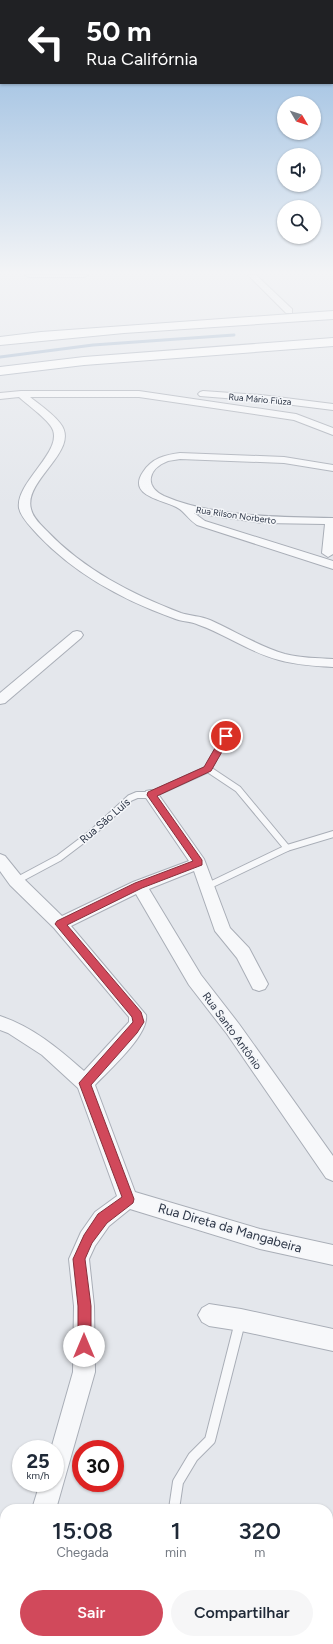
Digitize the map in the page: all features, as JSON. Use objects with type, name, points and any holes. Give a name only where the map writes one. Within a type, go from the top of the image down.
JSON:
[{"type":"main road","points":[[0,372],[84,360],[199,352]]},
{"type":"street","name":"Rua Mário Fiúza","points":[[139,394],[160,392],[200,394],[329,406]]},
{"type":"street","points":[[21,394],[56,425],[60,435],[45,468],[28,487],[24,503],[25,510],[50,543],[74,563],[92,575],[152,605],[180,616],[202,621],[283,657],[333,663]]},
{"type":"street","points":[[0,396],[21,394],[139,394],[296,417],[314,423],[333,432]]},
{"type":"street","points":[[329,406],[333,394]]},
{"type":"street","points":[[333,468],[284,460],[180,456],[166,458],[156,463],[146,473],[144,480],[146,488],[155,495],[186,508],[190,515],[201,522],[333,565]]},
{"type":"street","name":"Rua Rilson Norberto","points":[[186,508],[263,520],[332,521]]},
{"type":"street","points":[[328,553],[332,521]]},
{"type":"street","points":[[0,700],[77,635]]},
{"type":"street","points":[[151,795],[199,863],[223,931],[243,953],[259,984]]},
{"type":"street","points":[[0,860],[16,881],[60,924],[137,1015],[138,1022],[134,1030],[85,1083]]},
{"type":"street","points":[[60,924],[139,886],[199,863]]},
{"type":"street","name":"Rua Santo Antônio","points":[[139,886],[195,980],[233,1029],[333,1172]]},
{"type":"street","points":[[0,1023],[14,1028],[48,1050],[85,1083],[128,1199],[102,1218],[88,1239],[79,1259],[84,1306],[84,1372],[64,1442]]},
{"type":"street","name":"Rua Direta da Mangabeira","points":[[128,1199],[260,1239],[333,1256]]},
{"type":"street","points":[[209,1316],[241,1320],[332,1340]]},
{"type":"street","points":[[46,1504],[49,1492]]},
{"type":"lane","points":[[226,736],[208,769],[238,789],[287,848]]},
{"type":"lane","name":"Rua São Luís","points":[[16,881],[59,858],[92,833],[130,798],[137,795],[151,795],[208,769]]},
{"type":"lane","points":[[208,886],[287,848],[333,834]]},
{"type":"lane","points":[[175,1504],[178,1482],[193,1457],[210,1440],[241,1320]]},
{"type":"waterway","points":[[0,357],[41,352]]},
{"type":"route","points":[[84,1346],[84,1306],[79,1259],[88,1239],[102,1218],[128,1199],[85,1083],[134,1030],[138,1022],[137,1015],[60,924],[139,886],[199,863],[151,795],[208,769],[226,736]]}]
